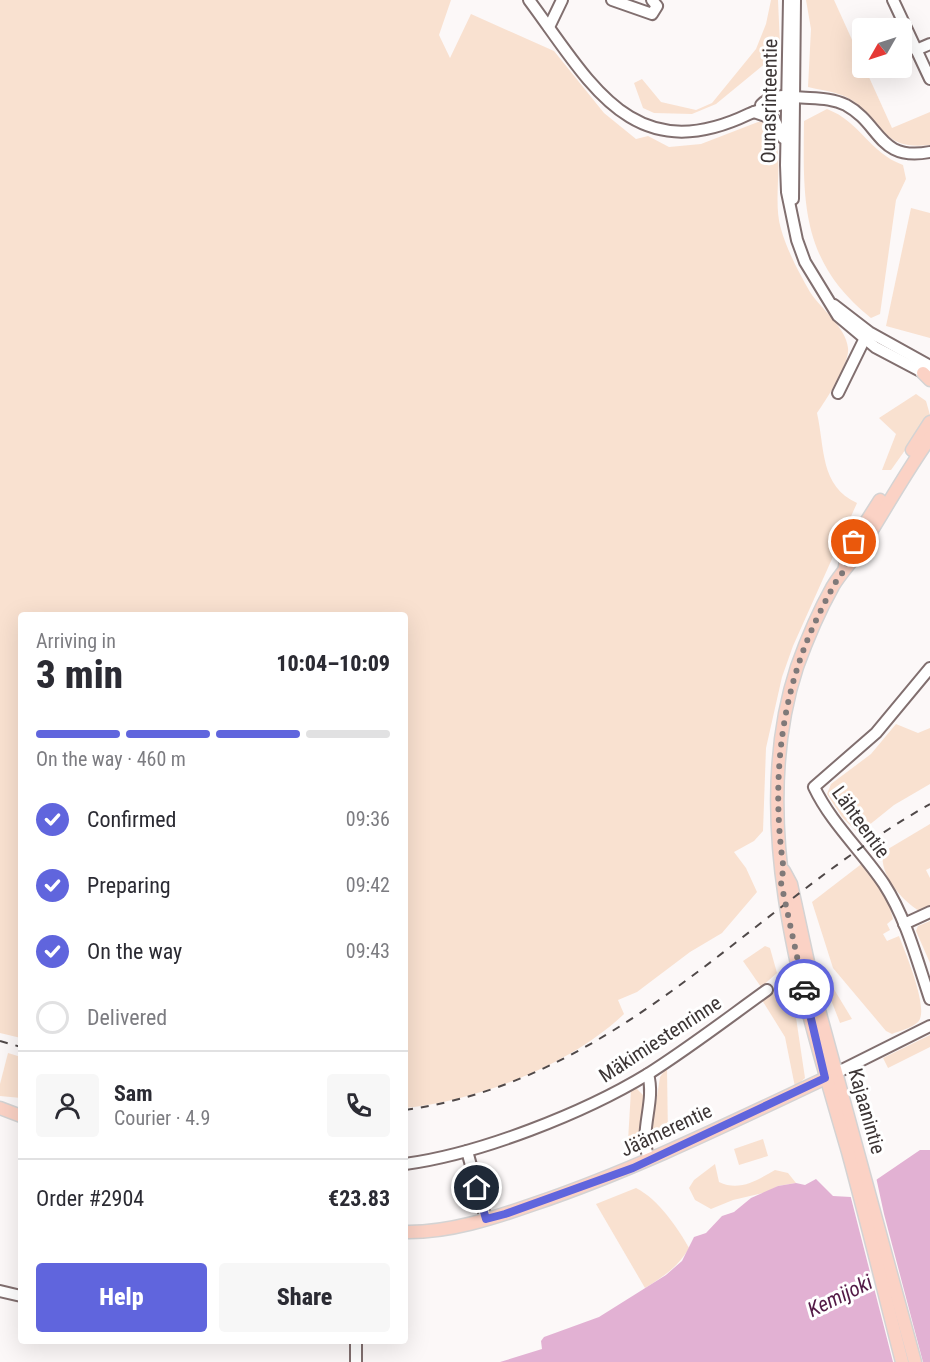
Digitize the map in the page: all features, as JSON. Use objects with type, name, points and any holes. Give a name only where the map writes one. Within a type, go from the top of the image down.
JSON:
[{"type":"main road","points":[[845,567],[847,552],[930,422]]},
{"type":"main road","points":[[854,1153],[830,1075],[786,910],[780,878],[784,871],[778,818],[782,731],[803,650],[829,594],[845,567],[861,548],[930,438]]},
{"type":"main road","name":"Jäämerentie","points":[[408,1232],[432,1230],[486,1219],[613,1176],[830,1075]]},
{"type":"main road","points":[[0,1108],[18,1115]]},
{"type":"main road","name":"Kajaanintie","points":[[854,1153],[902,1362]]},
{"type":"main road","name":"Kajaanintie","points":[[854,1153],[915,1362]]},
{"type":"street","points":[[529,0],[606,99],[638,122],[663,131],[699,132],[720,128],[754,112],[764,102],[789,98],[819,98],[843,104],[861,117],[878,138],[898,152],[918,154],[930,152]]},
{"type":"street","points":[[549,27],[562,0]]},
{"type":"street","points":[[612,0],[652,14],[657,6],[652,0]]},
{"type":"street","points":[[631,8],[645,0]]},
{"type":"street","name":"Ounasrinteentie","points":[[789,0],[789,98],[795,194],[791,202]]},
{"type":"street","name":"Ounasrinteentie","points":[[795,0],[785,145],[787,192],[791,202],[797,240],[805,262],[834,305],[896,360],[928,374]]},
{"type":"street","points":[[893,0],[930,79]]},
{"type":"street","points":[[916,50],[930,44]]},
{"type":"street","points":[[754,112],[774,119],[785,145]]},
{"type":"street","points":[[838,393],[866,335]]},
{"type":"street","name":"Lähteentie","points":[[930,668],[876,733],[814,787],[822,803],[885,886],[904,924],[930,999]]},
{"type":"street","points":[[904,924],[930,912]]},
{"type":"street","name":"Mäkimiestenrinne","points":[[408,1164],[467,1151],[558,1118],[648,1074],[767,990]]},
{"type":"street","name":"Jäämerentie","points":[[830,1075],[930,1026]]},
{"type":"street","points":[[648,1074],[652,1092],[643,1142],[649,1159]]},
{"type":"street","points":[[467,1151],[486,1219]]},
{"type":"street","points":[[0,1291],[18,1295]]},
{"type":"street","points":[[356,1344],[356,1362]]},
{"type":"shaded area","points":[[0,0],[451,0],[439,35],[450,58],[471,14],[554,51],[604,113],[636,139],[648,136],[669,147],[701,144],[758,122],[768,122],[777,147],[778,216],[781,229],[810,292],[843,333],[848,348],[848,355],[837,381],[817,413],[823,453],[830,477],[845,496],[857,503],[793,646],[782,677],[766,748],[763,831],[754,841],[734,852],[746,868],[757,892],[722,933],[690,952],[637,992],[618,1000],[624,1014],[578,1049],[551,1064],[493,1088],[433,1104],[408,1108],[408,612],[18,612],[18,1037],[0,1033]]},
{"type":"shaded area","points":[[771,0],[778,0],[780,45],[773,57],[716,104],[692,114],[654,113],[643,108],[634,83],[642,79],[661,102],[696,110],[712,103],[756,49],[766,24]]},
{"type":"shaded area","points":[[806,0],[834,0],[852,40],[852,78],[869,78],[892,128],[930,112],[930,145],[915,146],[895,141],[852,100],[834,92],[808,87],[811,29]]},
{"type":"shaded area","points":[[827,109],[848,121],[881,153],[903,165],[906,179],[896,200],[880,314],[871,318],[848,297],[831,275],[819,253],[811,229],[804,178],[804,121]]},
{"type":"shaded area","points":[[911,208],[930,213],[930,338],[886,326]]},
{"type":"shaded area","points":[[916,394],[926,401],[930,415],[891,470],[882,470],[896,434],[879,418]]},
{"type":"shaded area","points":[[896,724],[918,733],[930,728],[930,784],[894,805],[863,830],[857,832],[842,817],[827,794],[831,784],[871,754]]},
{"type":"shaded area","points":[[930,824],[930,868],[926,870],[930,878],[930,906],[919,911],[905,900],[888,878],[884,869],[883,852]]},
{"type":"shaded area","points":[[864,862],[889,904],[893,919],[887,924],[890,930],[883,934],[887,941],[899,936],[915,980],[921,1006],[921,1016],[918,1022],[892,1034],[886,1031],[833,968],[812,902]]},
{"type":"shaded area","points":[[930,921],[930,963],[916,931],[918,926]]},
{"type":"shaded area","points":[[765,946],[770,948],[777,973],[761,987],[743,961]]},
{"type":"shaded area","points":[[829,981],[852,1019],[840,1023],[826,987]]},
{"type":"shaded area","points":[[785,985],[795,1011],[805,1078],[795,1087],[785,1037],[762,1000]]},
{"type":"shaded area","points":[[930,1035],[930,1047],[888,1068],[883,1058]]},
{"type":"shaded area","points":[[8,1053],[18,1056],[18,1098],[0,1096],[0,1084]]},
{"type":"shaded area","points":[[667,1067],[668,1139],[657,1143],[651,1135],[660,1077]]},
{"type":"shaded area","points":[[636,1088],[645,1097],[636,1152],[627,1158],[631,1090]]},
{"type":"shaded area","points":[[763,1139],[768,1156],[739,1165],[734,1149]]},
{"type":"shaded area","points":[[715,1164],[719,1182],[727,1185],[748,1184],[775,1170],[788,1173],[796,1183],[778,1186],[767,1192],[733,1200],[711,1209],[695,1200],[689,1188],[694,1180]]},
{"type":"shaded area","points":[[636,1188],[659,1206],[689,1248],[670,1271],[645,1288],[596,1204]]},
{"type":"water","name":"Kemijoki","points":[[920,1150],[930,1150],[930,1362],[500,1362],[542,1349],[541,1341],[544,1337],[599,1317],[666,1275],[682,1261],[694,1237],[706,1233],[722,1216],[734,1212],[751,1198],[778,1186],[796,1183],[805,1185],[816,1179],[833,1196],[851,1197]]},
{"type":"pier","points":[[876,1177],[923,1362],[893,1362],[850,1194]]},
{"type":"railway","points":[[408,1109],[483,1092],[554,1064],[619,1027],[681,984],[864,845],[930,804]]},
{"type":"railway","points":[[0,1041],[18,1046]]},
{"type":"way so far","points":[[804,989],[780,878],[784,871],[778,818],[779,757],[782,731],[796,669],[809,635],[845,567],[847,552],[854,542]]},
{"type":"route","points":[[477,1188],[486,1219],[505,1214],[633,1168],[825,1078],[804,989]]}]
